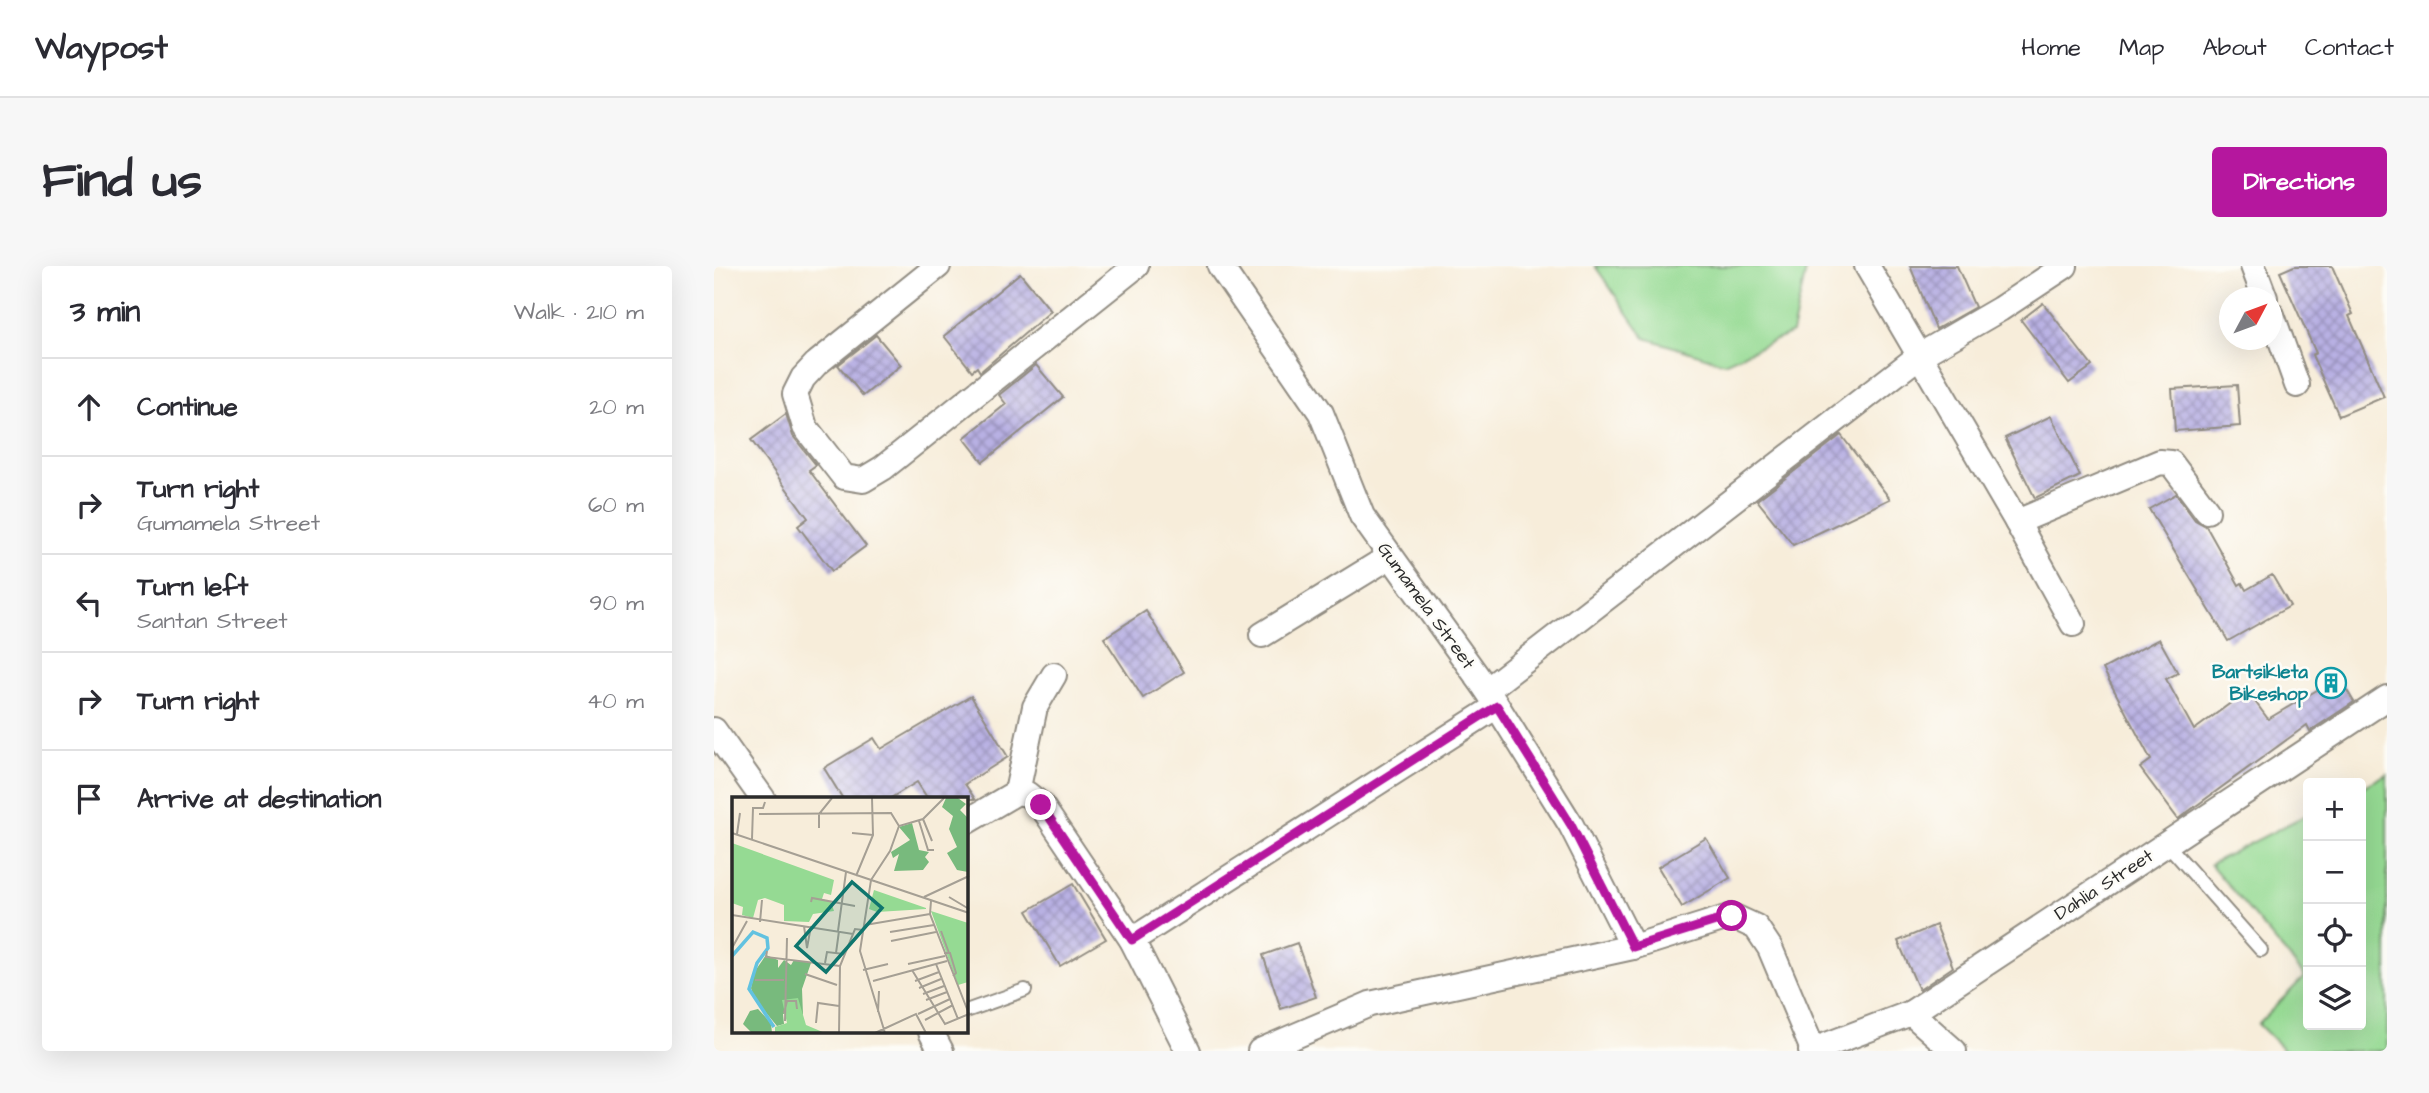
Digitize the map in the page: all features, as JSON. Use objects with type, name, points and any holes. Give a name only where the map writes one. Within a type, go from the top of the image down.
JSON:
[{"type":"street","points":[[938,266],[817,364],[803,378],[794,394],[805,428],[844,477],[863,480],[883,468],[1136,266]]},
{"type":"street","name":"Gumamela Street","points":[[1220,266],[1321,413],[1362,516],[1492,698],[1571,825],[1633,947]]},
{"type":"street","points":[[1867,266],[2017,522],[2073,624]]},
{"type":"street","points":[[1132,940],[1492,698],[1919,356],[2000,309],[2065,266]]},
{"type":"street","points":[[2253,266],[2261,287]]},
{"type":"street","points":[[2282,343],[2297,385]]},
{"type":"street","points":[[2017,522],[2160,462],[2172,463],[2207,511]]},
{"type":"street","points":[[1262,635],[1389,557]]},
{"type":"street","points":[[1017,793],[1035,707],[1054,675]]},
{"type":"street","name":"Dahlia Street","points":[[1812,1050],[1911,1013],[2387,698]]},
{"type":"street","points":[[714,730],[762,797]]},
{"type":"street","points":[[968,821],[1017,793],[1027,794],[1041,805],[1132,940],[1188,1051]]},
{"type":"street","points":[[1260,1051],[1370,1004],[1633,947],[1732,916],[1756,927],[1770,948],[1812,1050]]},
{"type":"street","points":[[1911,1013],[1954,1051]]},
{"type":"street","points":[[932,1034],[941,1051]]},
{"type":"lane","points":[[2167,844],[2261,950]]},
{"type":"lane","points":[[968,1010],[1025,990]]},
{"type":"green space","points":[[1595,266],[1807,266],[1792,333],[1724,363],[1645,338]]},
{"type":"green space","points":[[2387,774],[2387,1051],[2285,1051],[2258,1024],[2303,978],[2303,1030],[2366,1030],[2366,785]]},
{"type":"green space","points":[[2303,817],[2303,974],[2210,864]]},
{"type":"building","points":[[1910,266],[1957,266],[1975,307],[1936,329]]},
{"type":"building","points":[[2294,266],[2332,266],[2353,314],[2349,316],[2384,397],[2339,416],[2312,355],[2316,353],[2280,272]]},
{"type":"building","points":[[1020,273],[1051,311],[980,372],[977,367],[972,371],[944,336]]},
{"type":"building","points":[[2043,303],[2092,366],[2069,383],[2021,320]]},
{"type":"building","points":[[876,335],[901,365],[863,396],[838,365]]},
{"type":"building","points":[[1036,365],[1063,397],[983,462],[964,438],[1006,404],[999,395]]},
{"type":"building","points":[[2237,385],[2240,426],[2175,431],[2172,389]]},
{"type":"building","points":[[786,414],[793,436],[816,465],[809,470],[866,546],[832,571],[798,526],[808,518],[751,440]]},
{"type":"building","points":[[2051,416],[2080,476],[2035,498],[2005,438]]},
{"type":"building","points":[[1841,435],[1890,499],[1793,545],[1757,500]]},
{"type":"building","points":[[2176,494],[2195,520],[2206,526],[2239,585],[2242,583],[2246,590],[2272,575],[2290,606],[2228,641],[2149,509]]},
{"type":"building","points":[[1146,611],[1184,672],[1143,698],[1104,638]]},
{"type":"building","points":[[2159,639],[2178,673],[2166,679],[2194,730],[2247,691],[2268,719],[2339,677],[2354,702],[2310,731],[2307,725],[2178,819],[2140,768],[2151,760],[2103,669]]},
{"type":"building","points":[[971,696],[1008,757],[965,784],[975,799],[927,797],[917,782],[892,797],[842,797],[824,768],[874,738],[881,749]]},
{"type":"building","points":[[1706,838],[1730,878],[1682,907],[1658,867]]},
{"type":"building","points":[[1073,884],[1106,939],[1060,966],[1027,911]]},
{"type":"building","points":[[1936,925],[1953,967],[1919,990],[1898,941]]},
{"type":"building","points":[[1297,943],[1316,997],[1281,1009],[1263,955]]},
{"type":"place","name":"Bartsikleta Bikeshop","points":[[2331,683]]},
{"type":"route","points":[[1041,805],[1132,940],[1497,706],[1571,825],[1633,947],[1732,916]]}]
